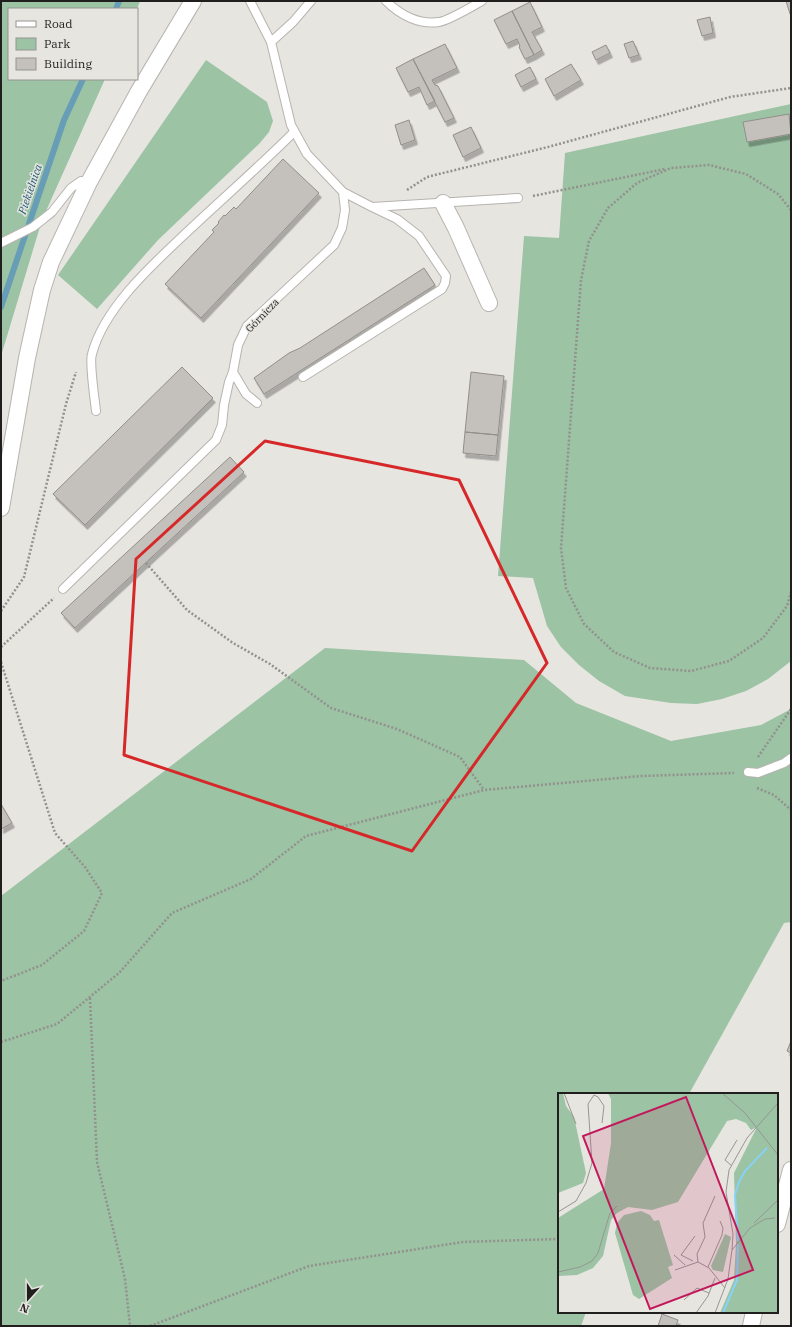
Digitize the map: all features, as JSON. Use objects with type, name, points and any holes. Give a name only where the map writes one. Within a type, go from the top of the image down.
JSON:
[{"type":"street","points":[[1,508],[27,358],[42,290],[51,262],[88,184],[139,91],[193,1]]},
{"type":"street","points":[[443,203],[456,228],[489,303]]},
{"type":"street","points":[[778,1220],[791,1170]]},
{"type":"street","points":[[751,1326],[754,1313]]},
{"type":"lane","points":[[250,1],[271,42],[291,125],[307,154],[343,192],[397,219],[419,236],[446,276],[446,283],[442,289],[303,377]]},
{"type":"lane","points":[[271,42],[293,22],[311,1]]},
{"type":"lane","points":[[386,1],[393,9],[416,21],[440,22],[482,1]]},
{"type":"lane","points":[[96,411],[91,356],[99,334],[114,312],[143,274],[219,202],[264,162],[294,132]]},
{"type":"lane","points":[[3,242],[32,227],[52,212],[71,188],[81,181],[88,184]]},
{"type":"lane","name":"Górnicza","points":[[64,589],[216,440],[222,424],[229,382],[233,372],[238,345],[247,326],[334,245],[342,228],[345,210],[343,192]]},
{"type":"lane","points":[[372,207],[522,198]]},
{"type":"lane","points":[[233,372],[246,394],[257,403]]},
{"type":"lane","points":[[748,772],[758,773],[784,763],[791,758]]},
{"type":"path","points":[[407,190],[427,178],[730,98],[791,88]]},
{"type":"path","points":[[522,198],[671,168],[709,165],[746,174],[778,194],[791,210]]},
{"type":"path","points":[[671,168],[637,183],[619,198],[608,208],[588,240],[581,280],[561,548],[566,588],[584,624],[614,652],[650,668],[691,671],[729,661],[763,638],[787,606],[791,592]]},
{"type":"path","points":[[1,611],[24,577],[66,404],[77,368]]},
{"type":"path","points":[[146,563],[186,610],[233,643],[270,664],[331,708],[397,729],[460,757],[484,790]]},
{"type":"path","points":[[1,647],[64,589]]},
{"type":"path","points":[[1,662],[55,833],[85,867],[102,893],[84,930],[42,965],[1,982]]},
{"type":"path","points":[[748,772],[791,709]]},
{"type":"path","points":[[1,1042],[57,1024],[119,973],[172,913],[251,879],[306,836],[484,790],[641,776],[748,772]]},
{"type":"path","points":[[748,772],[751,781],[757,789],[774,794],[791,810]]},
{"type":"path","points":[[90,997],[97,1162],[125,1279],[130,1326]]},
{"type":"path","points":[[150,1326],[309,1266],[463,1242],[558,1239]]},
{"type":"highlighted area","points":[[265,441],[459,480],[547,663],[412,851],[124,755],[136,559]]},
{"type":"green space","points":[[1,1],[140,1],[137,8],[8,8],[8,80],[105,80],[42,220],[1,356]]},
{"type":"green space","points":[[206,60],[267,102],[273,121],[269,132],[259,144],[158,240],[97,309],[58,275]]},
{"type":"green space","points":[[791,104],[791,661],[768,679],[746,691],[722,699],[697,704],[671,703],[625,696],[599,681],[579,665],[561,647],[547,626],[533,578],[498,576],[524,236],[559,238],[565,153]]},
{"type":"green space","points":[[325,648],[524,660],[576,703],[671,741],[761,725],[791,709],[791,922],[784,923],[690,1093],[558,1093],[558,1313],[586,1313],[581,1326],[1,1326],[1,896]]},
{"type":"building","points":[[786,1],[791,1],[791,14],[790,14]]},
{"type":"building","points":[[530,2],[542,27],[532,32],[542,50],[534,55],[512,11]]},
{"type":"building","points":[[512,11],[534,55],[525,59],[517,39],[506,44],[494,20]]},
{"type":"building","points":[[710,17],[713,33],[702,36],[697,20]]},
{"type":"building","points":[[633,41],[639,55],[629,58],[624,44]]},
{"type":"building","points":[[445,44],[457,68],[432,80],[435,85],[438,86],[454,118],[445,122],[413,59]]},
{"type":"building","points":[[606,45],[610,53],[596,60],[592,52]]},
{"type":"building","points":[[413,59],[435,101],[427,105],[419,87],[408,92],[396,68]]},
{"type":"building","points":[[571,64],[581,80],[554,96],[545,79]]},
{"type":"building","points":[[530,67],[536,79],[521,87],[515,75]]},
{"type":"building","points":[[789,114],[791,134],[747,142],[743,122]]},
{"type":"building","points":[[409,120],[415,140],[401,145],[395,125]]},
{"type":"building","points":[[471,127],[481,148],[463,157],[453,135]]},
{"type":"building","points":[[283,159],[319,193],[201,318],[165,284],[214,232],[212,230],[224,215],[225,216],[234,207],[236,209]]},
{"type":"building","points":[[424,268],[435,285],[264,394],[254,378],[289,353],[300,348]]},
{"type":"building","points":[[182,367],[213,398],[85,525],[53,494]]},
{"type":"building","points":[[471,372],[504,376],[498,435],[465,432]]},
{"type":"building","points":[[465,432],[498,435],[496,456],[463,453]]},
{"type":"building","points":[[230,457],[244,472],[75,628],[61,613]]},
{"type":"building","points":[[1,804],[12,823],[1,829]]},
{"type":"building","points":[[791,1041],[791,1053],[787,1051]]},
{"type":"building","points":[[662,1314],[678,1320],[676,1326],[658,1326]]},
{"type":"waterway","name":"Piekielnica","points":[[116,8],[119,1]]},
{"type":"waterway","name":"Piekielnica","points":[[1,307],[64,120],[83,80]]}]
